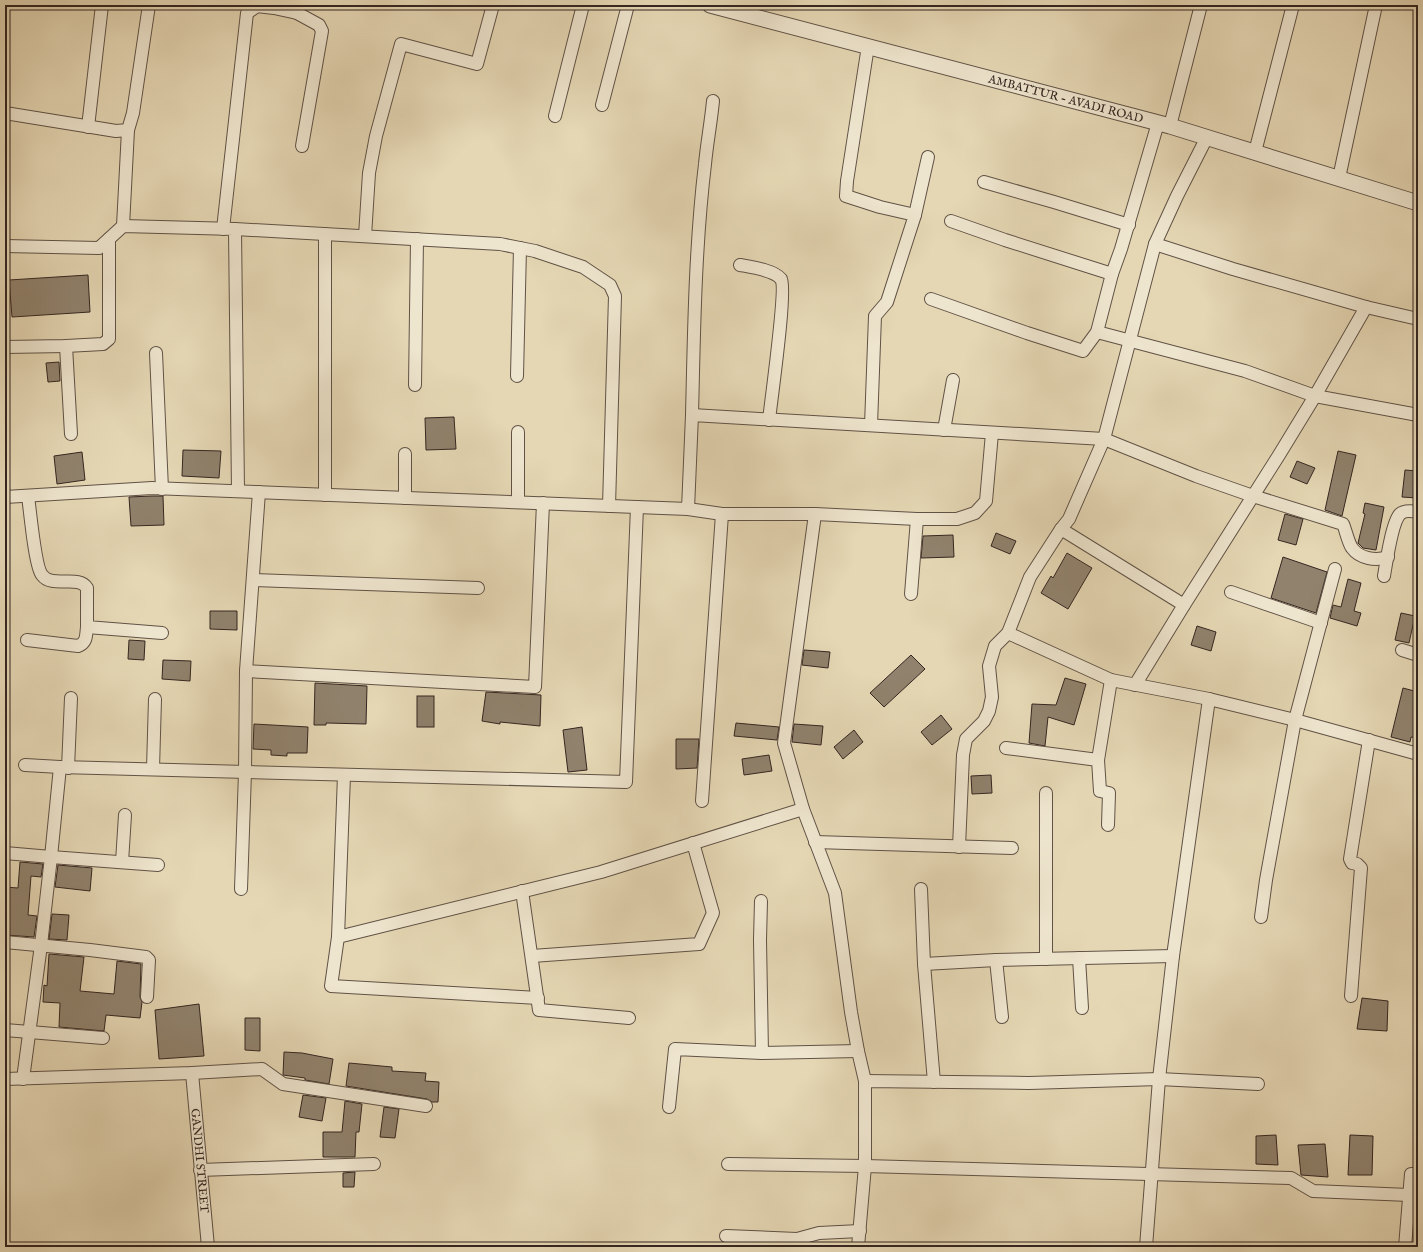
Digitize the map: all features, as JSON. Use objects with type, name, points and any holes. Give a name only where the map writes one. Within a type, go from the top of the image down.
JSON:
[{"type":"street","points":[[88,127],[102,5]]},
{"type":"street","points":[[5,246],[99,248],[123,226],[128,130],[133,113],[149,5]]},
{"type":"street","points":[[365,236],[369,173],[376,136],[401,44],[477,64],[493,5]]},
{"type":"street","points":[[555,116],[583,5]]},
{"type":"street","points":[[602,105],[628,5]]},
{"type":"street","name":"AMBATTUR - AVADI ROAD","points":[[710,5],[1164,124],[1418,203]]},
{"type":"street","points":[[931,299],[1026,333],[1083,351],[1097,332],[1112,274],[1164,124],[1201,5]]},
{"type":"street","points":[[1255,152],[1293,5]]},
{"type":"street","points":[[1339,178],[1376,5]]},
{"type":"street","points":[[223,229],[247,13],[257,6],[298,9],[319,25],[322,31],[302,146]]},
{"type":"street","points":[[868,46],[846,181],[846,196],[880,207],[915,215]]},
{"type":"street","points":[[688,509],[699,234],[705,165],[713,101]]},
{"type":"street","points":[[5,113],[116,131],[128,130]]},
{"type":"street","points":[[959,847],[963,755],[966,740],[984,721],[989,711],[992,697],[989,666],[995,646],[1008,633],[1030,577],[1061,529],[1069,520],[1104,439],[1155,244],[1207,137]]},
{"type":"street","points":[[871,425],[875,316],[887,302],[915,215],[928,157]]},
{"type":"street","points":[[984,182],[1129,224]]},
{"type":"street","points":[[951,221],[1112,274]]},
{"type":"street","points":[[123,226],[235,229],[500,244],[534,251],[583,267],[610,285],[615,296],[609,506]]},
{"type":"street","points":[[235,229],[238,491]]},
{"type":"street","points":[[325,234],[325,495]]},
{"type":"street","points":[[5,347],[104,344],[109,339],[109,239]]},
{"type":"street","points":[[416,385],[417,239]]},
{"type":"street","points":[[1155,244],[1233,269],[1366,307],[1418,319]]},
{"type":"street","points":[[517,376],[520,248]]},
{"type":"street","points":[[740,265],[773,272],[780,277],[782,281],[782,303],[769,420]]},
{"type":"street","points":[[1134,685],[1315,396],[1366,307]]},
{"type":"street","points":[[1097,332],[1245,371],[1315,396],[1418,415]]},
{"type":"street","points":[[66,346],[71,434]]},
{"type":"street","points":[[156,353],[162,488]]},
{"type":"street","points":[[944,430],[953,380]]},
{"type":"street","points":[[692,415],[1104,439],[1196,476],[1253,496],[1343,524],[1352,548],[1362,557],[1379,560],[1388,557]]},
{"type":"street","points":[[518,432],[518,502]]},
{"type":"street","points":[[5,497],[162,488],[688,509],[722,514],[815,514],[917,519],[956,519],[975,513],[986,501],[992,433]]},
{"type":"street","points":[[405,454],[405,498]]},
{"type":"street","points":[[241,888],[245,772],[246,672],[259,492]]},
{"type":"street","points":[[27,640],[78,646],[84,642],[87,627],[86,586],[80,582],[52,581],[46,579],[39,570],[28,496]]},
{"type":"street","points":[[246,672],[534,687],[543,503]]},
{"type":"street","points":[[25,765],[626,782],[637,507]]},
{"type":"street","points":[[1384,576],[1395,524],[1399,515],[1403,512],[1418,512]]},
{"type":"street","points":[[702,801],[722,514]]},
{"type":"street","points":[[815,514],[784,743],[803,809],[835,894],[851,1012],[865,1081],[865,1166],[858,1247]]},
{"type":"street","points":[[911,594],[917,519]]},
{"type":"street","points":[[1061,529],[1184,605]]},
{"type":"street","points":[[1261,917],[1294,720],[1335,569]]},
{"type":"street","points":[[253,580],[478,588]]},
{"type":"street","points":[[1231,592],[1321,623]]},
{"type":"street","points":[[87,627],[162,633]]},
{"type":"street","points":[[1008,633],[1111,680],[1209,699],[1294,720],[1418,754]]},
{"type":"street","points":[[1402,650],[1418,655]]},
{"type":"street","points":[[1108,825],[1109,793],[1100,791],[1098,760],[1111,680]]},
{"type":"street","points":[[23,1079],[64,767],[71,698]]},
{"type":"street","points":[[153,769],[155,699]]},
{"type":"street","points":[[1146,1247],[1158,1079],[1173,956],[1209,699]]},
{"type":"street","points":[[1351,996],[1361,868],[1357,864],[1352,863],[1350,859],[1369,740]]},
{"type":"street","points":[[1006,748],[1098,760]]},
{"type":"street","points":[[344,774],[338,937],[330,986],[538,998]]},
{"type":"street","points":[[1046,793],[1046,959]]},
{"type":"street","points":[[338,937],[601,872],[803,809]]},
{"type":"street","points":[[122,862],[126,815]]},
{"type":"street","points":[[816,842],[1012,848]]},
{"type":"street","points":[[532,956],[699,944],[713,913],[693,843]]},
{"type":"street","points":[[5,852],[158,865]]},
{"type":"street","points":[[921,889],[924,964],[934,1082]]},
{"type":"street","points":[[522,892],[539,1010],[629,1018]]},
{"type":"street","points":[[761,901],[760,940],[762,1053]]},
{"type":"street","points":[[5,942],[148,958],[148,996]]},
{"type":"street","points":[[924,964],[996,960],[1173,956]]},
{"type":"street","points":[[1079,958],[1082,1008]]},
{"type":"street","points":[[996,960],[1002,1017]]},
{"type":"street","points":[[5,1030],[104,1038]]},
{"type":"street","points":[[669,1107],[675,1050],[762,1053],[858,1051]]},
{"type":"street","points":[[5,1079],[192,1073],[262,1069],[283,1084],[426,1106]]},
{"type":"street","name":"GANDHI STREET","points":[[192,1073],[208,1247]]},
{"type":"street","points":[[865,1081],[1029,1083],[1158,1079],[1258,1084]]},
{"type":"street","points":[[200,1170],[374,1164]]},
{"type":"street","points":[[728,1164],[865,1166],[1290,1178],[1313,1191],[1409,1194]]},
{"type":"street","points":[[1405,1247],[1411,1174],[1418,1174]]},
{"type":"street","points":[[726,1236],[797,1238],[819,1233],[860,1231]]},
{"type":"building","points":[[88,275],[90,312],[12,317],[9,280]]},
{"type":"building","points":[[59,362],[60,381],[48,382],[46,363]]},
{"type":"building","points":[[454,417],[456,449],[426,450],[425,418]]},
{"type":"building","points":[[183,450],[221,451],[219,478],[182,476]]},
{"type":"building","points":[[1338,451],[1356,455],[1342,516],[1325,510]]},
{"type":"building","points":[[82,452],[85,480],[57,484],[54,456]]},
{"type":"building","points":[[1297,461],[1315,468],[1307,484],[1290,477]]},
{"type":"building","points":[[1405,470],[1418,471],[1417,498],[1402,497]]},
{"type":"building","points":[[163,496],[164,525],[131,526],[129,497]]},
{"type":"building","points":[[1365,503],[1384,507],[1376,550],[1363,548],[1358,543],[1365,514],[1363,513]]},
{"type":"building","points":[[1285,514],[1303,519],[1296,545],[1278,540]]},
{"type":"building","points":[[996,533],[1016,541],[1010,554],[991,546]]},
{"type":"building","points":[[953,535],[954,557],[921,558],[923,536]]},
{"type":"building","points":[[1067,553],[1092,568],[1068,609],[1041,593],[1051,576],[1053,578]]},
{"type":"building","points":[[1283,557],[1327,572],[1316,613],[1271,598]]},
{"type":"building","points":[[1348,579],[1361,583],[1354,611],[1361,613],[1357,626],[1330,618],[1333,605],[1341,607]]},
{"type":"building","points":[[210,611],[237,611],[237,630],[210,629]]},
{"type":"building","points":[[1401,613],[1415,616],[1409,643],[1395,640]]},
{"type":"building","points":[[1197,626],[1216,632],[1211,651],[1191,645]]},
{"type":"building","points":[[129,640],[145,641],[144,660],[128,659]]},
{"type":"building","points":[[804,650],[830,652],[828,668],[802,665]]},
{"type":"building","points":[[911,655],[925,669],[884,707],[870,693]]},
{"type":"building","points":[[163,660],[191,661],[190,681],[162,679]]},
{"type":"building","points":[[1065,678],[1086,684],[1074,725],[1048,717],[1045,746],[1029,743],[1032,704],[1056,705]]},
{"type":"building","points":[[315,683],[367,686],[366,724],[326,723],[326,725],[314,725]]},
{"type":"building","points":[[1403,688],[1418,692],[1418,738],[1411,737],[1410,742],[1391,737]]},
{"type":"building","points":[[486,692],[541,695],[540,726],[500,722],[500,724],[482,721]]},
{"type":"building","points":[[417,696],[434,696],[434,727],[417,727]]},
{"type":"building","points":[[941,715],[952,729],[932,745],[921,732]]},
{"type":"building","points":[[736,723],[779,727],[777,740],[734,736]]},
{"type":"building","points":[[254,724],[308,727],[307,753],[287,753],[287,756],[271,755],[271,750],[253,749]]},
{"type":"building","points":[[794,724],[823,726],[821,745],[792,742]]},
{"type":"building","points":[[582,727],[587,770],[568,772],[563,730]]},
{"type":"building","points":[[854,730],[863,742],[843,759],[834,747]]},
{"type":"building","points":[[676,739],[699,739],[697,768],[676,769]]},
{"type":"building","points":[[769,755],[772,771],[744,775],[742,759]]},
{"type":"building","points":[[991,775],[992,793],[972,794],[971,776]]},
{"type":"building","points":[[20,862],[43,864],[41,877],[31,876],[28,915],[37,916],[34,937],[5,935],[5,887],[18,888]]},
{"type":"building","points":[[58,865],[92,868],[90,891],[55,887]]},
{"type":"building","points":[[52,914],[69,915],[67,940],[49,939]]},
{"type":"building","points":[[49,954],[84,957],[80,991],[114,994],[117,961],[141,964],[140,997],[142,1002],[140,1018],[106,1015],[104,1031],[59,1027],[60,1003],[43,1002],[44,985],[47,986]]},
{"type":"building","points":[[1362,998],[1388,1001],[1387,1031],[1357,1029]]},
{"type":"building","points":[[199,1004],[204,1056],[159,1059],[155,1010]]},
{"type":"building","points":[[245,1018],[260,1018],[260,1051],[245,1050]]},
{"type":"building","points":[[284,1052],[302,1053],[333,1059],[329,1084],[305,1080],[305,1078],[283,1075]]},
{"type":"building","points":[[349,1063],[392,1067],[392,1071],[426,1073],[425,1081],[439,1082],[438,1102],[346,1086]]},
{"type":"building","points":[[303,1095],[326,1098],[322,1121],[299,1117]]},
{"type":"building","points":[[345,1101],[362,1104],[359,1132],[356,1132],[355,1157],[323,1157],[323,1132],[342,1132]]},
{"type":"building","points":[[384,1107],[399,1109],[395,1138],[380,1137]]},
{"type":"building","points":[[1276,1135],[1278,1165],[1256,1164],[1256,1136]]},
{"type":"building","points":[[1350,1135],[1373,1136],[1372,1175],[1348,1175]]},
{"type":"building","points":[[1325,1144],[1328,1177],[1301,1175],[1298,1145]]},
{"type":"building","points":[[355,1172],[354,1187],[343,1187],[343,1173]]}]
